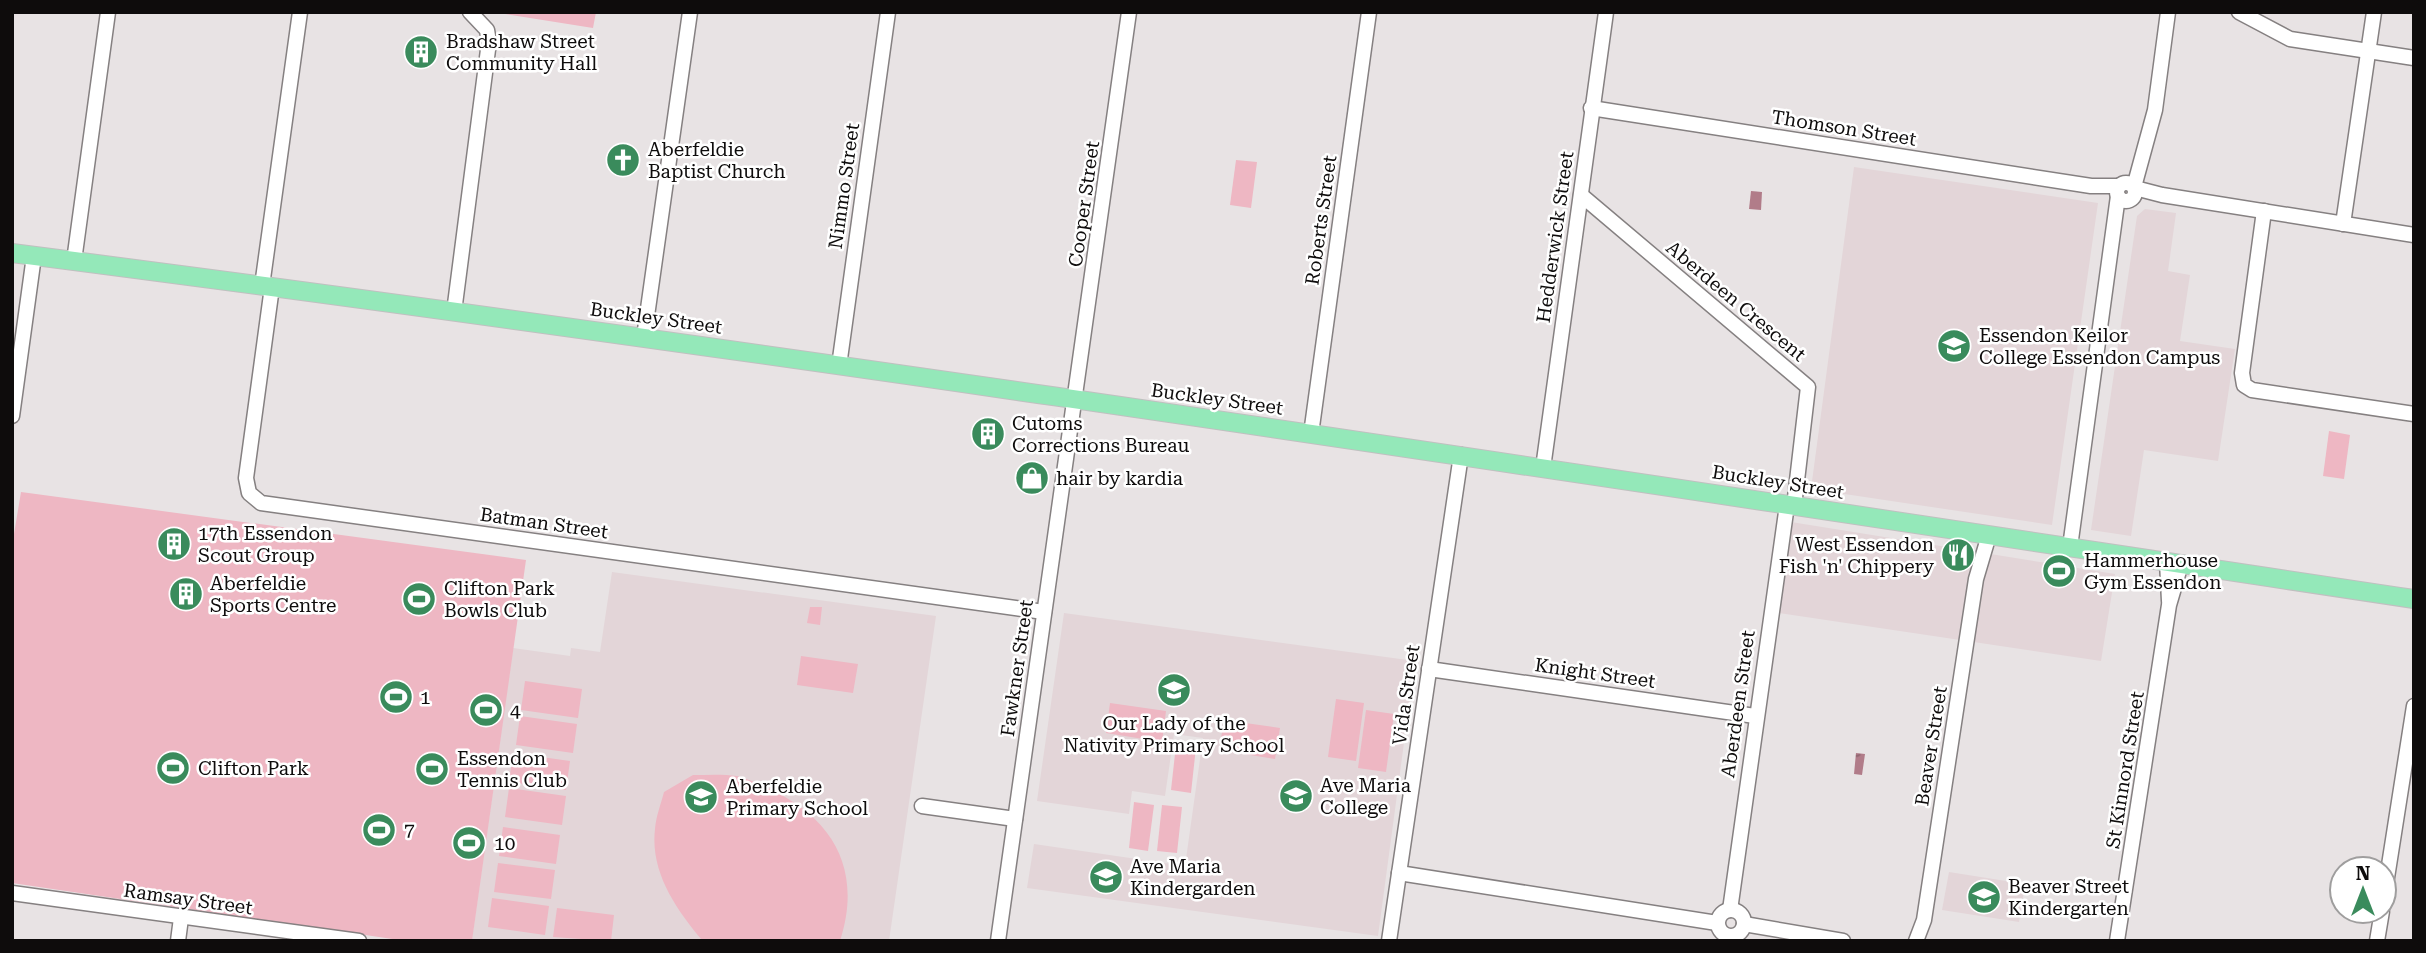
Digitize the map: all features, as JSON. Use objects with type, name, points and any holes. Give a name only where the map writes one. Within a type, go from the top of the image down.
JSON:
[{"type":"main road","name":"Buckley Street","points":[[12,253],[644,337],[1461,455],[2414,599]]},
{"type":"street","points":[[74,261],[108,12]]},
{"type":"street","name":"Batman Street","points":[[300,12],[246,478],[248,493],[261,503],[1044,612]]},
{"type":"street","points":[[454,313],[489,42],[487,30],[470,12]]},
{"type":"street","points":[[644,337],[690,12]]},
{"type":"street","name":"Nimmo Street","points":[[839,366],[888,12]]},
{"type":"street","name":"Cooper Street","points":[[1074,401],[1129,12]]},
{"type":"street","name":"Roberts Street","points":[[1311,434],[1369,12]]},
{"type":"street","name":"Hedderwick Street","points":[[1543,468],[1606,12]]},
{"type":"street","points":[[2070,547],[2115,222],[2144,153],[2155,110],[2168,12]]},
{"type":"street","points":[[2239,12],[2290,39],[2414,58]]},
{"type":"street","points":[[2343,224],[2374,12]]},
{"type":"street","name":"Thomson Street","points":[[1591,108],[2414,235]]},
{"type":"street","name":"Aberdeen Crescent","points":[[1581,195],[1808,387],[1790,505]]},
{"type":"street","points":[[2264,211],[2242,373],[2244,385],[2252,390],[2414,414]]},
{"type":"street","points":[[12,416],[34,256]]},
{"type":"street","name":"Fawkner Street","points":[[998,941],[1074,401]]},
{"type":"street","name":"Vida Street","points":[[1389,941],[1461,455]]},
{"type":"street","name":"Aberdeen Street","points":[[1730,909],[1755,716],[1790,505]]},
{"type":"street","name":"Beaver Street","points":[[1916,941],[1924,919],[1983,534]]},
{"type":"street","name":"St Kinnord Street","points":[[2117,941],[2174,563]]},
{"type":"street","name":"Knight Street","points":[[1429,669],[1755,716]]},
{"type":"street","points":[[2391,855],[2414,706]]},
{"type":"street","points":[[922,806],[1015,819]]},
{"type":"street","points":[[1399,873],[1722,933],[1737,934],[1744,924]]},
{"type":"street","name":"Ramsay Street","points":[[12,893],[359,941]]},
{"type":"street","points":[[1722,933],[1721,914],[1730,909],[1740,914],[1744,924]]},
{"type":"street","points":[[178,941],[181,918]]},
{"type":"street","name":"Beaver Street","points":[[1924,919],[1925,941]]},
{"type":"street","points":[[1744,924],[1843,941]]},
{"type":"shaded area","points":[[492,12],[596,12],[593,28]]},
{"type":"shaded area","points":[[1236,160],[1257,162],[1251,208],[1230,205]]},
{"type":"shaded area","name":"Essendon Keilor College Essendon Campus","points":[[1854,167],[2098,203],[2052,525],[1811,489]]},
{"type":"shaded area","name":"Essendon Keilor College Essendon Campus","points":[[2145,209],[2176,213],[2168,271],[2190,275],[2180,341],[2235,349],[2218,461],[2144,450],[2131,536],[2091,530],[2137,216]]},
{"type":"shaded area","points":[[2329,431],[2350,435],[2344,479],[2323,476]]},
{"type":"shaded area","name":"Clifton Park","points":[[21,492],[526,560],[472,941],[406,941],[12,883],[12,546]]},
{"type":"shaded area","points":[[1791,522],[2115,574],[2101,661],[1779,613]]},
{"type":"shaded area","name":"Aberfeldie Primary School","points":[[612,572],[936,616],[889,941],[472,939],[513,648],[570,656],[571,648],[600,652]]},
{"type":"shaded area","points":[[810,607],[822,607],[820,625],[807,623]]},
{"type":"shaded area","points":[[1064,613],[1415,661],[1378,936],[1027,888],[1034,844],[1185,866],[1203,738],[1174,734],[1165,796],[1132,791],[1129,814],[1037,801]]},
{"type":"shaded area","points":[[801,656],[858,664],[853,693],[797,685]]},
{"type":"shaded area","points":[[525,681],[582,689],[578,718],[521,710]]},
{"type":"shaded area","points":[[1336,699],[1364,703],[1356,761],[1328,757]]},
{"type":"shaded area","points":[[1110,703],[1166,711],[1162,742],[1106,733]]},
{"type":"shaded area","points":[[1366,710],[1394,714],[1386,772],[1358,768]]},
{"type":"shaded area","points":[[520,716],[577,724],[573,753],[516,745]]},
{"type":"shaded area","points":[[1224,720],[1280,728],[1275,759],[1219,750]]},
{"type":"shaded area","points":[[1176,745],[1196,747],[1191,793],[1171,790]]},
{"type":"shaded area","points":[[513,753],[570,761],[566,790],[509,782]]},
{"type":"shaded area","points":[[693,775],[741,777],[790,800],[825,830],[837,849],[848,891],[840,941],[702,940],[674,903],[667,889],[661,875],[655,845],[656,824],[664,792]]},
{"type":"shaded area","points":[[509,788],[566,796],[562,825],[505,817]]},
{"type":"shaded area","points":[[1134,802],[1154,805],[1148,851],[1129,848]]},
{"type":"shaded area","points":[[1162,805],[1182,807],[1177,853],[1157,851]]},
{"type":"shaded area","points":[[503,827],[560,835],[556,864],[499,856]]},
{"type":"shaded area","points":[[498,863],[555,870],[551,899],[494,892]]},
{"type":"shaded area","name":"Beaver Street Kindergarten","points":[[1949,872],[2025,884],[2019,922],[1942,910]]},
{"type":"shaded area","points":[[492,898],[549,906],[545,935],[488,927]]},
{"type":"shaded area","points":[[557,908],[614,915],[611,941],[553,937]]},
{"type":"water","points":[[1751,191],[1762,192],[1761,210],[1749,209]]},
{"type":"water","points":[[1856,753],[1865,754],[1862,775],[1854,774]]},
{"type":"place","name":"Bradshaw Street Community Hall","points":[[421,52]]},
{"type":"place","name":"Aberfeldie Baptist Church","points":[[623,160]]},
{"type":"place","name":"Essendon Keilor College Essendon Campus","points":[[1954,346]]},
{"type":"place","name":"Cutoms Corrections Bureau","points":[[988,434]]},
{"type":"place","name":"hair by kardia","points":[[1032,478]]},
{"type":"place","name":"17th Essendon Scout Group","points":[[174,544]]},
{"type":"place","name":"West Essendon Fish 'n' Chippery","points":[[1958,555]]},
{"type":"place","name":"Hammerhouse Gym Essendon","points":[[2059,571]]},
{"type":"place","name":"Aberfeldie Sports Centre","points":[[186,594]]},
{"type":"place","name":"Clifton Park Bowls Club","points":[[419,599]]},
{"type":"place","name":"Our Lady of the Nativity Primary School","points":[[1174,690]]},
{"type":"place","name":"1","points":[[396,697]]},
{"type":"place","name":"4","points":[[486,710]]},
{"type":"place","name":"Clifton Park","points":[[173,768]]},
{"type":"place","name":"Essendon Tennis Club","points":[[432,769]]},
{"type":"place","name":"Ave Maria College","points":[[1296,796]]},
{"type":"place","name":"Aberfeldie Primary School","points":[[701,797]]},
{"type":"place","name":"7","points":[[379,830]]},
{"type":"place","name":"10","points":[[469,843]]},
{"type":"place","name":"Ave Maria Kindergarden","points":[[1106,877]]},
{"type":"place","name":"Beaver Street Kindergarten","points":[[1984,897]]}]
